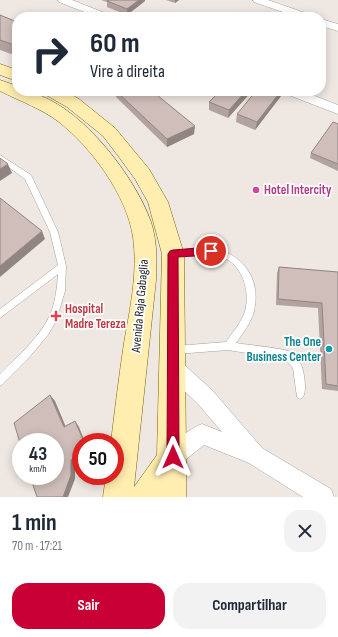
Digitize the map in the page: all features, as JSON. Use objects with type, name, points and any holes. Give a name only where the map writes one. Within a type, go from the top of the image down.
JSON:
[{"type":"main road","points":[[0,69],[12,74]]},
{"type":"main road","name":"Avenida Raja Gabaglia","points":[[0,86],[12,91]]},
{"type":"main road","name":"Avenida Raja Gabaglia","points":[[22,96],[45,106],[65,119],[95,146],[120,180],[135,207],[144,236],[145,276],[118,497]]},
{"type":"main road","points":[[61,96],[73,103],[109,132],[142,174],[158,202],[173,254],[173,457],[171,497]]},
{"type":"main road","points":[[145,497],[173,457]]},
{"type":"street","points":[[64,0],[94,12]]},
{"type":"street","points":[[258,0],[293,12]]},
{"type":"street","points":[[326,24],[338,28]]},
{"type":"street","points":[[303,96],[338,110]]},
{"type":"street","points":[[173,358],[256,456]]},
{"type":"street","points":[[173,457],[202,434],[256,456],[323,497]]},
{"type":"lane","points":[[0,157],[28,177],[54,232],[62,266],[62,291],[53,318],[45,332],[23,358],[0,381]]},
{"type":"lane","points":[[173,254],[211,251],[232,258],[246,272],[252,295],[248,313],[228,346]]},
{"type":"lane","points":[[0,314],[62,266]]},
{"type":"lane","points":[[173,358],[228,346],[287,355],[294,359],[299,366],[300,394]]},
{"type":"building","points":[[139,0],[127,9],[107,1]]},
{"type":"building","points":[[0,15],[12,20],[12,44],[0,40]]},
{"type":"building","points":[[121,96],[158,96],[195,126],[167,139]]},
{"type":"building","points":[[215,96],[242,96],[229,110],[209,102]]},
{"type":"building","points":[[252,96],[277,96],[257,122],[237,114]]},
{"type":"building","points":[[333,122],[338,124],[338,164],[311,153]]},
{"type":"building","points":[[0,158],[8,164],[0,169]]},
{"type":"building","points":[[0,198],[42,231],[0,266]]},
{"type":"building","name":"The One Business Center","points":[[279,267],[338,272],[338,386],[326,384],[322,303],[278,299]]},
{"type":"building","points":[[50,395],[64,427],[75,421],[80,433],[72,433],[71,475],[63,497],[37,497],[33,485],[64,485],[64,433],[17,433],[14,423]]},
{"type":"place","name":"Hotel Intercity","points":[[256,190]]},
{"type":"place","name":"Hospital Madre Tereza","points":[[56,316]]},
{"type":"place","name":"The One Business Center","points":[[329,349]]},
{"type":"route","points":[[173,457],[173,254],[211,251]]}]
